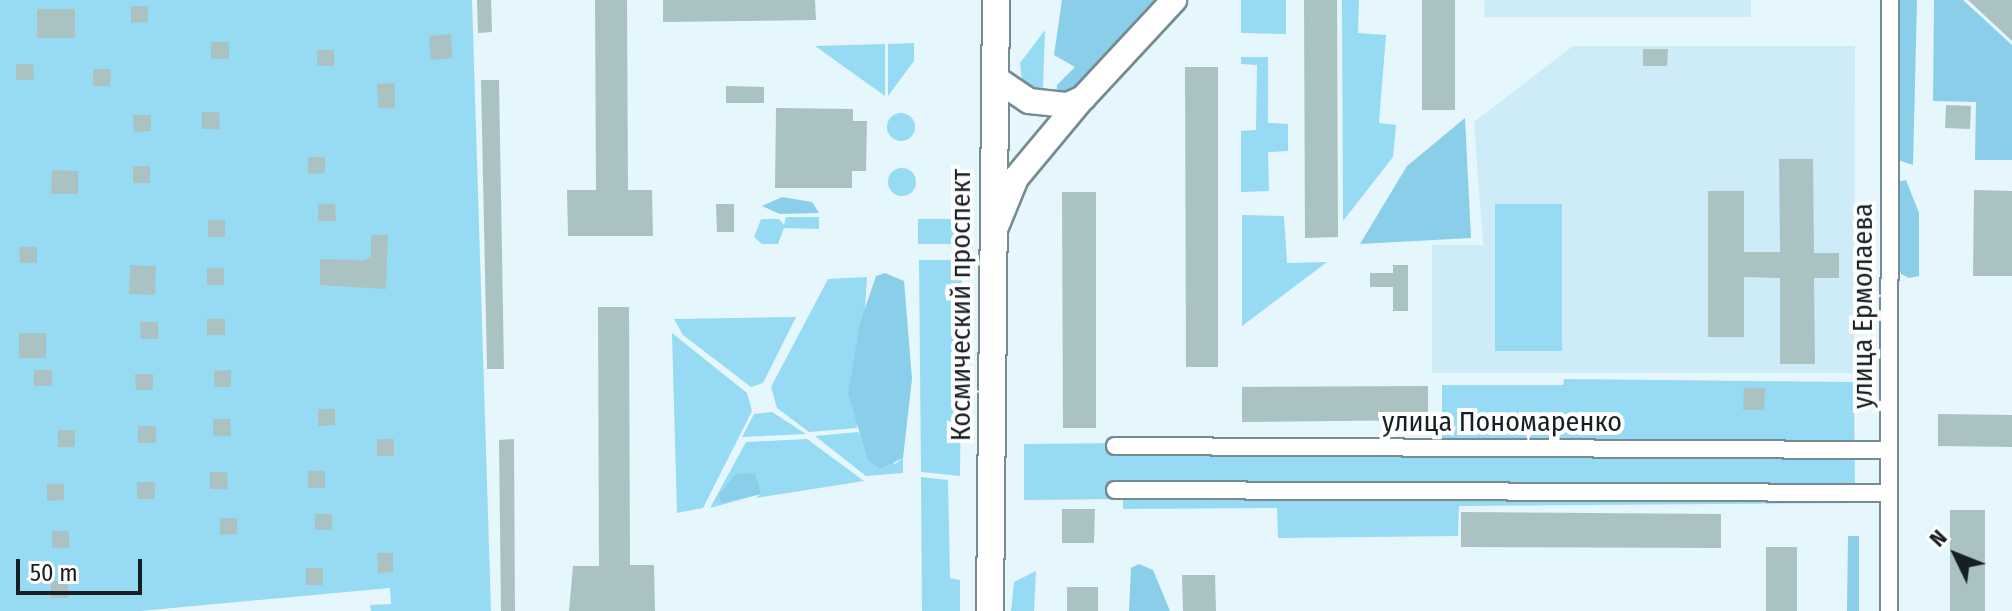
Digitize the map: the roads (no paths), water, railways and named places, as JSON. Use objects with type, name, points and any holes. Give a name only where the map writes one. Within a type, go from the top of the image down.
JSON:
[{"type":"main road","name":"Космический проспект","points":[[990,611],[996,0]]},
{"type":"main road","points":[[993,237],[1016,178],[1083,98],[1174,0]]},
{"type":"main road","points":[[995,78],[1049,106],[1083,98]]},
{"type":"street","name":"улица Ермолаева","points":[[1889,611],[1890,0]]},
{"type":"street","name":"улица Пономаренко","points":[[1115,446],[1889,450]]},
{"type":"street","points":[[1115,490],[1889,493]]}]
